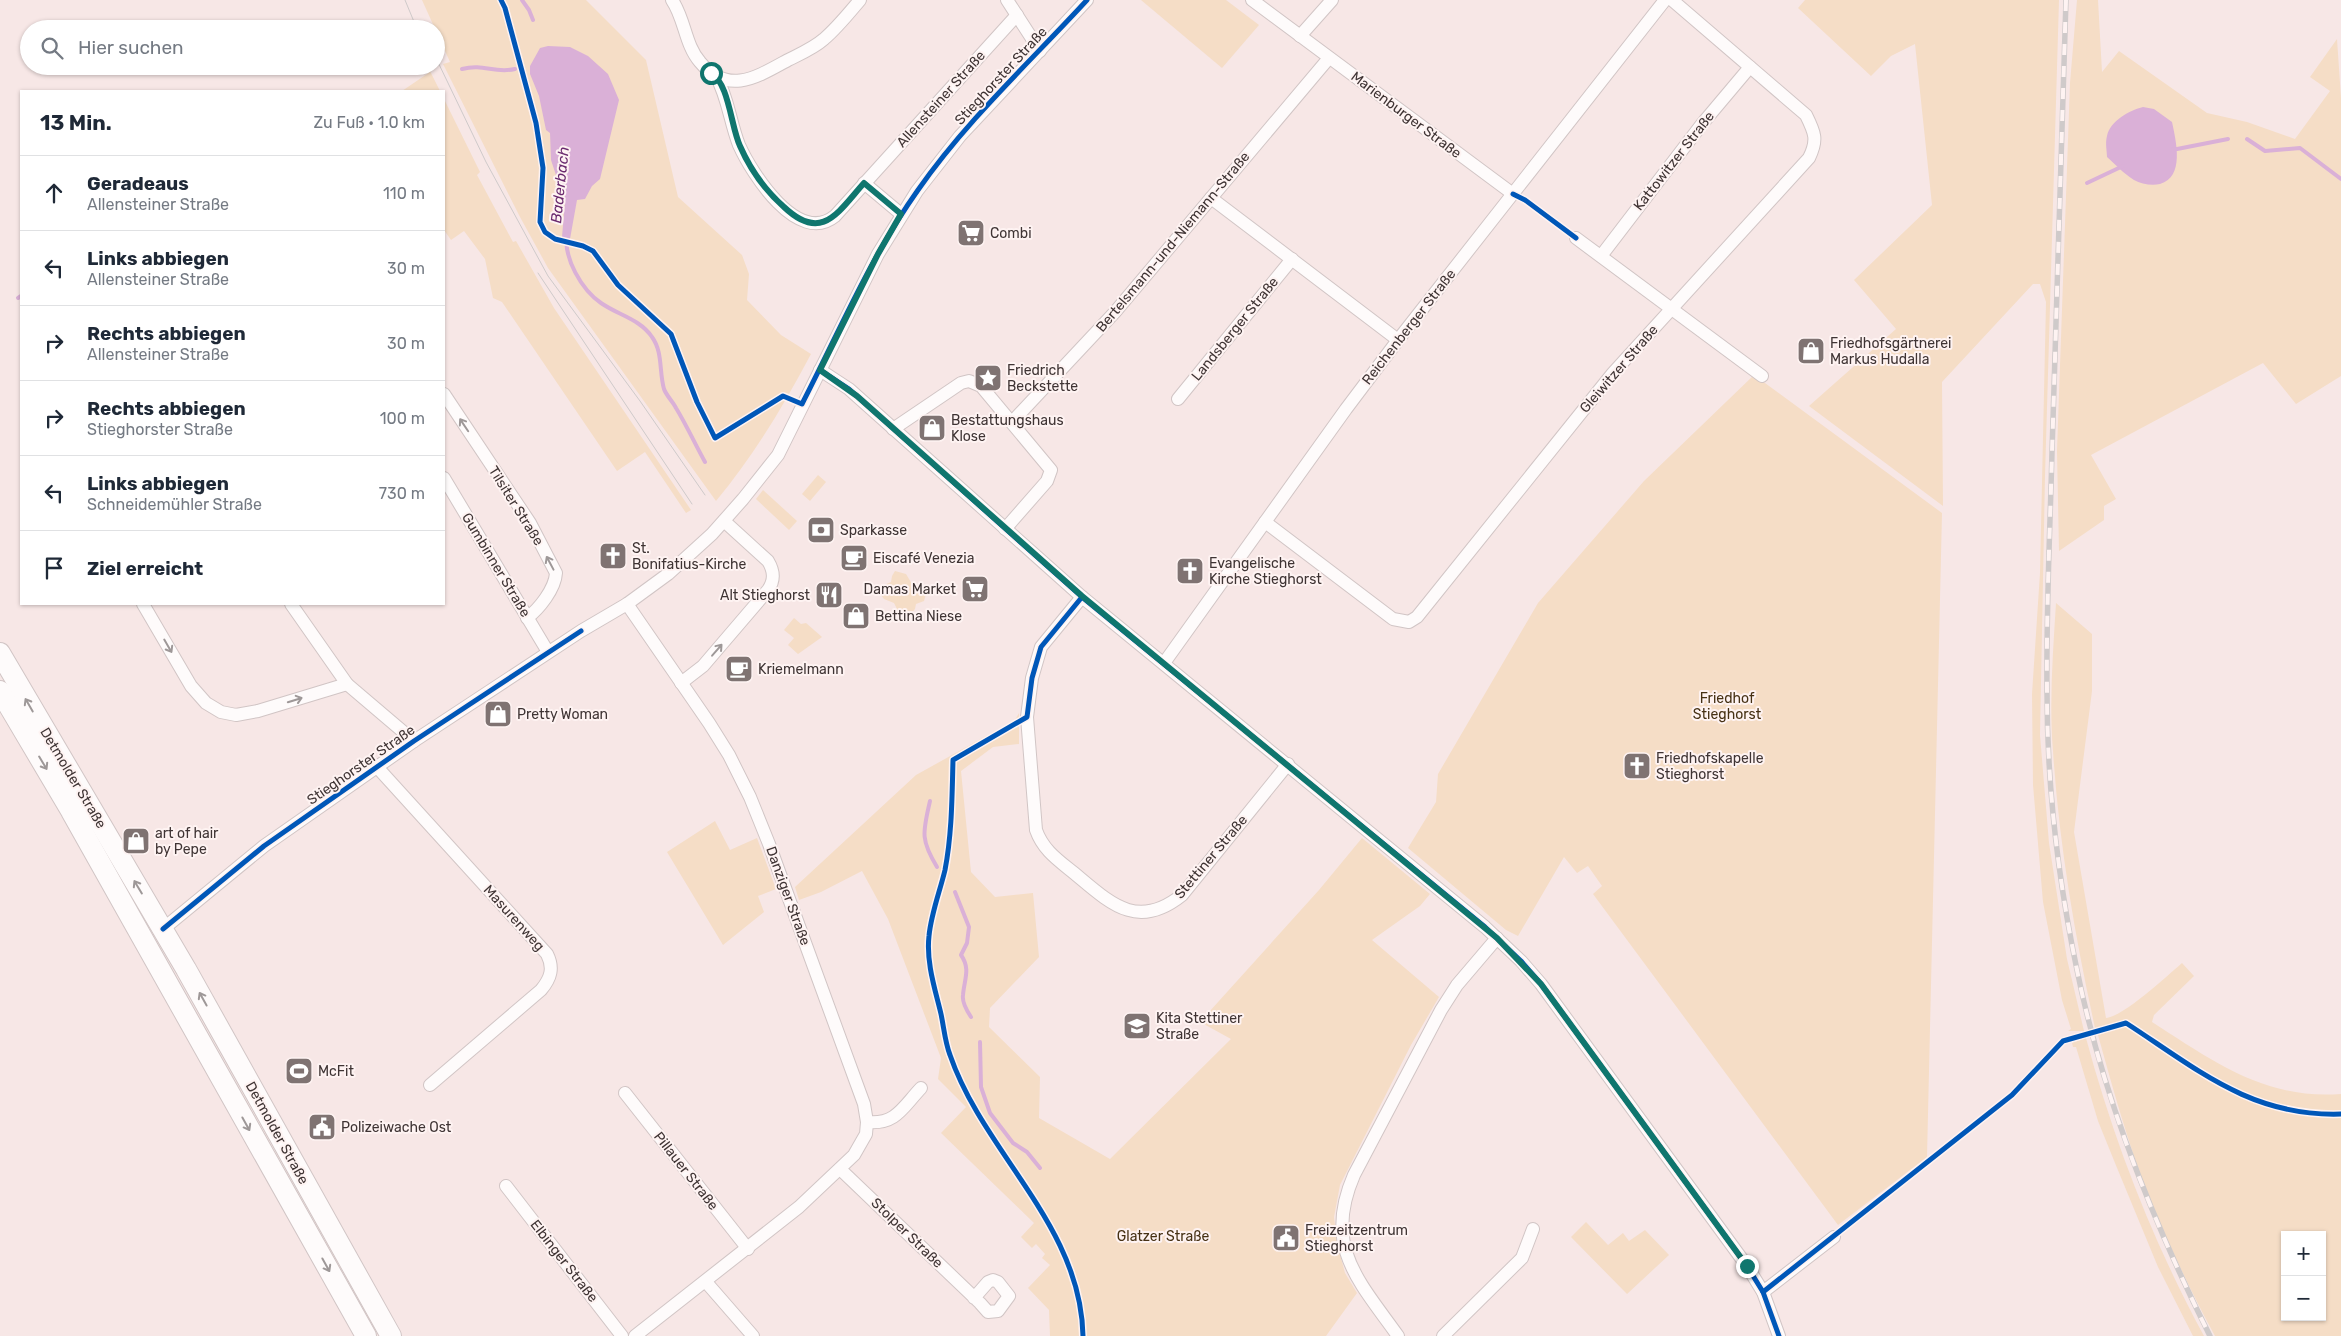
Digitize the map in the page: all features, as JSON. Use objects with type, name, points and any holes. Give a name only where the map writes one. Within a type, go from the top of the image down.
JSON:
[{"type":"main road","name":"Detmolder Straße","points":[[0,653],[163,929],[391,1336]]},
{"type":"main road","name":"Detmolder Straße","points":[[0,691],[144,941],[366,1336]]},
{"type":"main road","points":[[144,941],[163,929]]},
{"type":"main road","points":[[222,1081],[242,1070]]},
{"type":"street","name":"Allensteiner Straße","points":[[672,0],[681,15],[694,53],[706,68],[716,76],[725,95],[739,144],[754,172],[775,199],[804,222],[811,224],[826,223],[835,216],[1017,15]]},
{"type":"street","points":[[729,110],[732,97],[745,82],[820,43],[860,0]]},
{"type":"street","points":[[1007,0],[1040,51]]},
{"type":"street","name":"Stieghorster Straße","points":[[163,929],[264,846],[414,741],[548,652],[627,604],[683,562],[724,521],[758,481],[782,447],[878,254],[901,214],[955,142],[1087,0]]},
{"type":"street","name":"Marienburger Straße","points":[[1252,0],[1513,194]]},
{"type":"street","points":[[1300,36],[1332,0]]},
{"type":"street","name":"Reichenberger Straße","points":[[1164,663],[1398,340],[1665,0]]},
{"type":"street","name":"Gleiwitzer Straße","points":[[1265,522],[1393,619],[1409,622],[1424,610],[1613,373],[1808,158],[1816,144],[1813,129],[1806,115],[1672,0]]},
{"type":"street","name":"Bertelsmann-und-Niemann-Straße","points":[[1012,422],[1109,318],[1329,58]]},
{"type":"street","name":"Kattowitzer Straße","points":[[1600,256],[1702,124],[1750,67]]},
{"type":"street","points":[[716,76],[745,82]]},
{"type":"street","points":[[864,183],[901,214]]},
{"type":"street","points":[[1211,198],[1398,340]]},
{"type":"street","points":[[1576,238],[1762,376]]},
{"type":"street","name":"Landsberger Straße","points":[[1178,399],[1260,301],[1292,259]]},
{"type":"street","points":[[820,370],[848,389],[1082,596],[1497,938],[1541,984],[1742,1259],[1763,1292],[1780,1336]]},
{"type":"street","points":[[893,430],[957,385],[968,381],[981,386],[1051,470],[1047,481],[1005,529]]},
{"type":"street","name":"Tilsiter Straße","points":[[445,396],[530,523],[556,573],[552,585],[535,612],[527,618]]},
{"type":"street","name":"Gumbinner Straße","points":[[445,480],[548,652]]},
{"type":"street","points":[[681,683],[703,666],[768,590],[773,581],[772,568],[768,561],[724,521]]},
{"type":"street","name":"Stettiner Straße","points":[[1082,596],[1046,640],[1038,655],[1027,709],[1028,752],[1038,838],[1047,851],[1108,901],[1122,909],[1140,912],[1160,909],[1173,902],[1182,895],[1288,764]]},
{"type":"street","name":"Danziger Straße","points":[[627,604],[729,755],[750,797],[864,1104],[867,1122],[866,1134],[861,1145],[840,1169],[799,1207],[635,1336]]},
{"type":"street","points":[[144,605],[191,686],[206,703],[222,712],[236,715],[258,711],[347,684]]},
{"type":"street","points":[[292,605],[347,684],[414,741]]},
{"type":"street","name":"Masurenweg","points":[[377,767],[547,954],[551,962],[548,981],[541,990],[430,1086]]},
{"type":"street","points":[[1398,1336],[1361,1284],[1347,1259],[1342,1229],[1346,1197],[1354,1175],[1441,1010],[1457,985],[1497,938]]},
{"type":"street","points":[[867,1122],[881,1123],[890,1121],[921,1088]]},
{"type":"street","name":"Pillauer Straße","points":[[625,1093],[748,1249]]},
{"type":"street","name":"Stolper Straße","points":[[840,1169],[974,1298]]},
{"type":"street","name":"Elbinger Straße","points":[[506,1186],[622,1336]]},
{"type":"street","points":[[1443,1336],[1522,1258],[1533,1229]]},
{"type":"street","points":[[1763,1292],[1834,1237]]},
{"type":"street","points":[[706,1282],[753,1336]]},
{"type":"green space","points":[[422,0],[586,0],[646,60],[678,197],[742,255],[749,274],[747,300],[781,335],[811,354],[767,430],[743,466],[716,501],[548,268],[520,217],[445,68],[445,63],[450,62],[445,51],[445,20],[431,20]]},
{"type":"green space","points":[[1141,0],[1226,0],[1259,25],[1222,68]]},
{"type":"green space","points":[[1805,0],[2059,0],[2045,476],[2040,735],[2049,843],[2067,959],[2084,1031],[2068,1031],[2071,1029],[2062,1000],[2043,902],[2033,785],[2032,694],[2040,573],[2046,302],[2040,284],[2033,284],[1942,382],[1943,506],[1809,406],[1896,329],[1854,280],[1932,205],[1915,44],[1891,56],[1871,76],[1798,8]]},
{"type":"green space","points":[[2077,0],[2098,0],[2102,72],[2119,51],[2207,113],[2247,122],[2295,139],[2330,91],[2310,77],[2337,39],[2341,98],[2341,376],[2296,404],[2263,363],[2091,455],[2116,499],[2104,506],[2104,520],[2059,551],[2057,451],[2070,83]]},
{"type":"green space","points":[[426,75],[432,75],[440,90],[403,90]]},
{"type":"green space","points":[[445,101],[480,172],[477,175],[513,242],[516,241],[554,308],[691,510],[686,513],[645,452],[617,471],[502,302],[493,298],[485,259],[464,231],[451,240],[445,231]]},
{"type":"green space","name":"Friedhof Stieghorst","points":[[1754,375],[1942,513],[1927,1157],[1838,1225],[1593,894],[1602,886],[1588,866],[1577,873],[1564,857],[1518,936],[1506,930],[1408,848],[1436,802],[1438,774],[1538,603],[1644,481]]},
{"type":"green space","points":[[818,475],[826,482],[810,501],[802,494]]},
{"type":"green space","points":[[763,490],[797,521],[789,530],[756,499]]},
{"type":"green space","points":[[895,571],[906,574],[912,584],[923,589],[926,594],[924,601],[916,604],[915,609],[910,615],[899,613],[894,603],[884,599],[881,595],[882,586],[891,582]]},
{"type":"green space","points":[[2056,603],[2092,634],[2092,691],[2074,832],[2106,1018],[2123,1011],[2182,963],[2194,976],[2154,1015],[2152,1022],[2219,1064],[2264,1084],[2288,1091],[2314,1094],[2341,1094],[2341,1336],[2215,1336],[2163,1231],[2127,1136],[2098,1035],[2114,1030],[2112,1024],[2095,1028],[2081,959],[2059,821],[2051,714]]},
{"type":"green space","points":[[794,618],[801,624],[806,623],[822,637],[798,654],[788,645],[794,638],[784,630]]},
{"type":"green space","name":"Glatzer Straße","points":[[1019,713],[1019,744],[993,747],[961,771],[971,872],[995,897],[1033,893],[1039,957],[990,1008],[989,1027],[1040,1077],[1039,1118],[1110,1159],[1231,1039],[1200,1022],[1319,890],[1362,838],[1430,894],[1420,906],[1372,940],[1439,997],[1411,1045],[1340,1185],[1334,1217],[1337,1243],[1345,1273],[1357,1293],[1326,1336],[1050,1336],[1049,1310],[1028,1288],[1050,1265],[1042,1258],[1045,1254],[1036,1244],[1032,1248],[1021,1237],[1034,1223],[941,1133],[966,1107],[938,1079],[941,1058],[888,919],[862,871],[821,892],[799,900],[795,887],[916,775],[1015,720]]},
{"type":"green space","points":[[715,821],[730,850],[757,838],[776,889],[758,896],[764,912],[723,945],[667,852]]},
{"type":"green space","points":[[2086,1038],[2109,1115],[2136,1191],[2168,1264],[2204,1336],[2193,1336],[2158,1267],[2098,1121],[2076,1047],[2073,1047],[2072,1043]]},
{"type":"green space","points":[[1586,1222],[1608,1245],[1623,1233],[1629,1241],[1645,1230],[1669,1255],[1627,1294],[1571,1237]]},
{"type":"water","points":[[548,46],[570,47],[588,56],[608,74],[619,100],[600,179],[592,186],[585,199],[577,200],[570,239],[562,237],[565,201],[561,195],[551,160],[550,133],[546,130],[539,96],[530,74],[530,66],[540,48]]},
{"type":"water","points":[[2143,107],[2154,109],[2172,122],[2177,148],[2176,166],[2168,180],[2160,184],[2140,183],[2134,180],[2107,157],[2106,139],[2112,126],[2127,114]]},
{"type":"waterway","name":"Baderbach","points":[[522,0],[533,20]]},
{"type":"waterway","points":[[462,69],[470,67],[501,70],[515,69]]},
{"type":"waterway","points":[[2172,150],[2228,139]]},
{"type":"waterway","points":[[2247,139],[2265,151],[2300,148],[2341,179]]},
{"type":"waterway","points":[[2087,183],[2123,166]]},
{"type":"waterway","name":"Baderbach","points":[[567,234],[568,253],[571,263],[575,273],[587,290],[601,303],[635,321],[652,337],[658,349],[665,391],[705,462]]},
{"type":"waterway","name":"Baderbach","points":[[930,801],[924,835],[925,842],[937,867]]},
{"type":"waterway","name":"Baderbach","points":[[955,892],[969,927],[967,943],[961,955],[966,965],[963,1000],[971,1017]]},
{"type":"waterway","name":"Baderbach","points":[[980,1042],[981,1087],[990,1113],[1013,1143],[1027,1152],[1040,1168]]},
{"type":"tram line","points":[[405,0],[413,20]]},
{"type":"tram line","points":[[444,75],[486,162],[548,276],[640,401],[705,495]]},
{"type":"tram line","points":[[538,273],[692,504]]},
{"type":"railway","points":[[2066,0],[2048,572],[2048,727],[2051,797],[2059,867],[2070,936],[2088,1018],[2101,1065],[2115,1111],[2149,1203],[2210,1336]]},
{"type":"cycle path","points":[[501,0],[505,8],[536,123],[543,168],[540,222],[545,232],[555,239],[583,246],[593,251],[618,285],[671,334],[697,402],[715,438],[783,396],[802,404],[870,268],[918,190],[957,140],[999,92],[1087,0]]},
{"type":"cycle path","points":[[1513,194],[1525,200],[1576,238]]},
{"type":"cycle path","points":[[820,370],[849,389],[1082,597],[1485,927],[1521,961],[1541,984],[1747,1266],[1763,1292],[1779,1336]]},
{"type":"cycle path","points":[[1082,597],[1041,647],[1032,678],[1027,717],[953,760],[949,843],[928,946],[932,975],[950,1055],[965,1091],[1049,1224],[1066,1259],[1078,1296],[1083,1336]]},
{"type":"cycle path","points":[[163,929],[264,846],[414,741],[581,631]]},
{"type":"cycle path","points":[[1763,1292],[2012,1095],[2063,1041],[2126,1023],[2201,1073],[2252,1099],[2279,1108],[2309,1113],[2341,1114]]},
{"type":"place","name":"Combi","points":[[971,233]]},
{"type":"place","name":"Friedhofsgärtnerei Markus Hudalla","points":[[1811,351]]},
{"type":"place","name":"Friedrich Beckstette","points":[[988,378]]},
{"type":"place","name":"Bestattungshaus Klose","points":[[932,428]]},
{"type":"place","name":"Sparkasse","points":[[821,530]]},
{"type":"place","name":"St. Bonifatius-Kirche","points":[[613,556]]},
{"type":"place","name":"Eiscafé Venezia","points":[[854,558]]},
{"type":"place","name":"Evangelische Kirche Stieghorst","points":[[1190,571]]},
{"type":"place","name":"Damas Market","points":[[975,589]]},
{"type":"place","name":"Alt Stieghorst","points":[[829,595]]},
{"type":"place","name":"Bettina Niese","points":[[856,616]]},
{"type":"place","name":"Kriemelmann","points":[[739,669]]},
{"type":"place","name":"Pretty Woman","points":[[498,714]]},
{"type":"place","name":"Friedhofskapelle Stieghorst","points":[[1637,766]]},
{"type":"place","name":"art of hair by Pepe","points":[[136,841]]},
{"type":"place","name":"Kita Stettiner Straße","points":[[1137,1026]]},
{"type":"place","name":"McFit","points":[[299,1071]]},
{"type":"place","name":"Polizeiwache Ost","points":[[322,1127]]},
{"type":"place","name":"Freizeitzentrum Stieghorst","points":[[1286,1238]]},
{"type":"route","points":[[711,73],[716,76],[721,85],[739,144],[754,172],[775,199],[790,213],[811,224],[826,223],[835,216],[864,183],[901,214],[878,254],[820,370],[857,396],[932,465],[1082,596],[1399,855],[1485,927],[1522,962],[1541,984],[1747,1266]]}]
